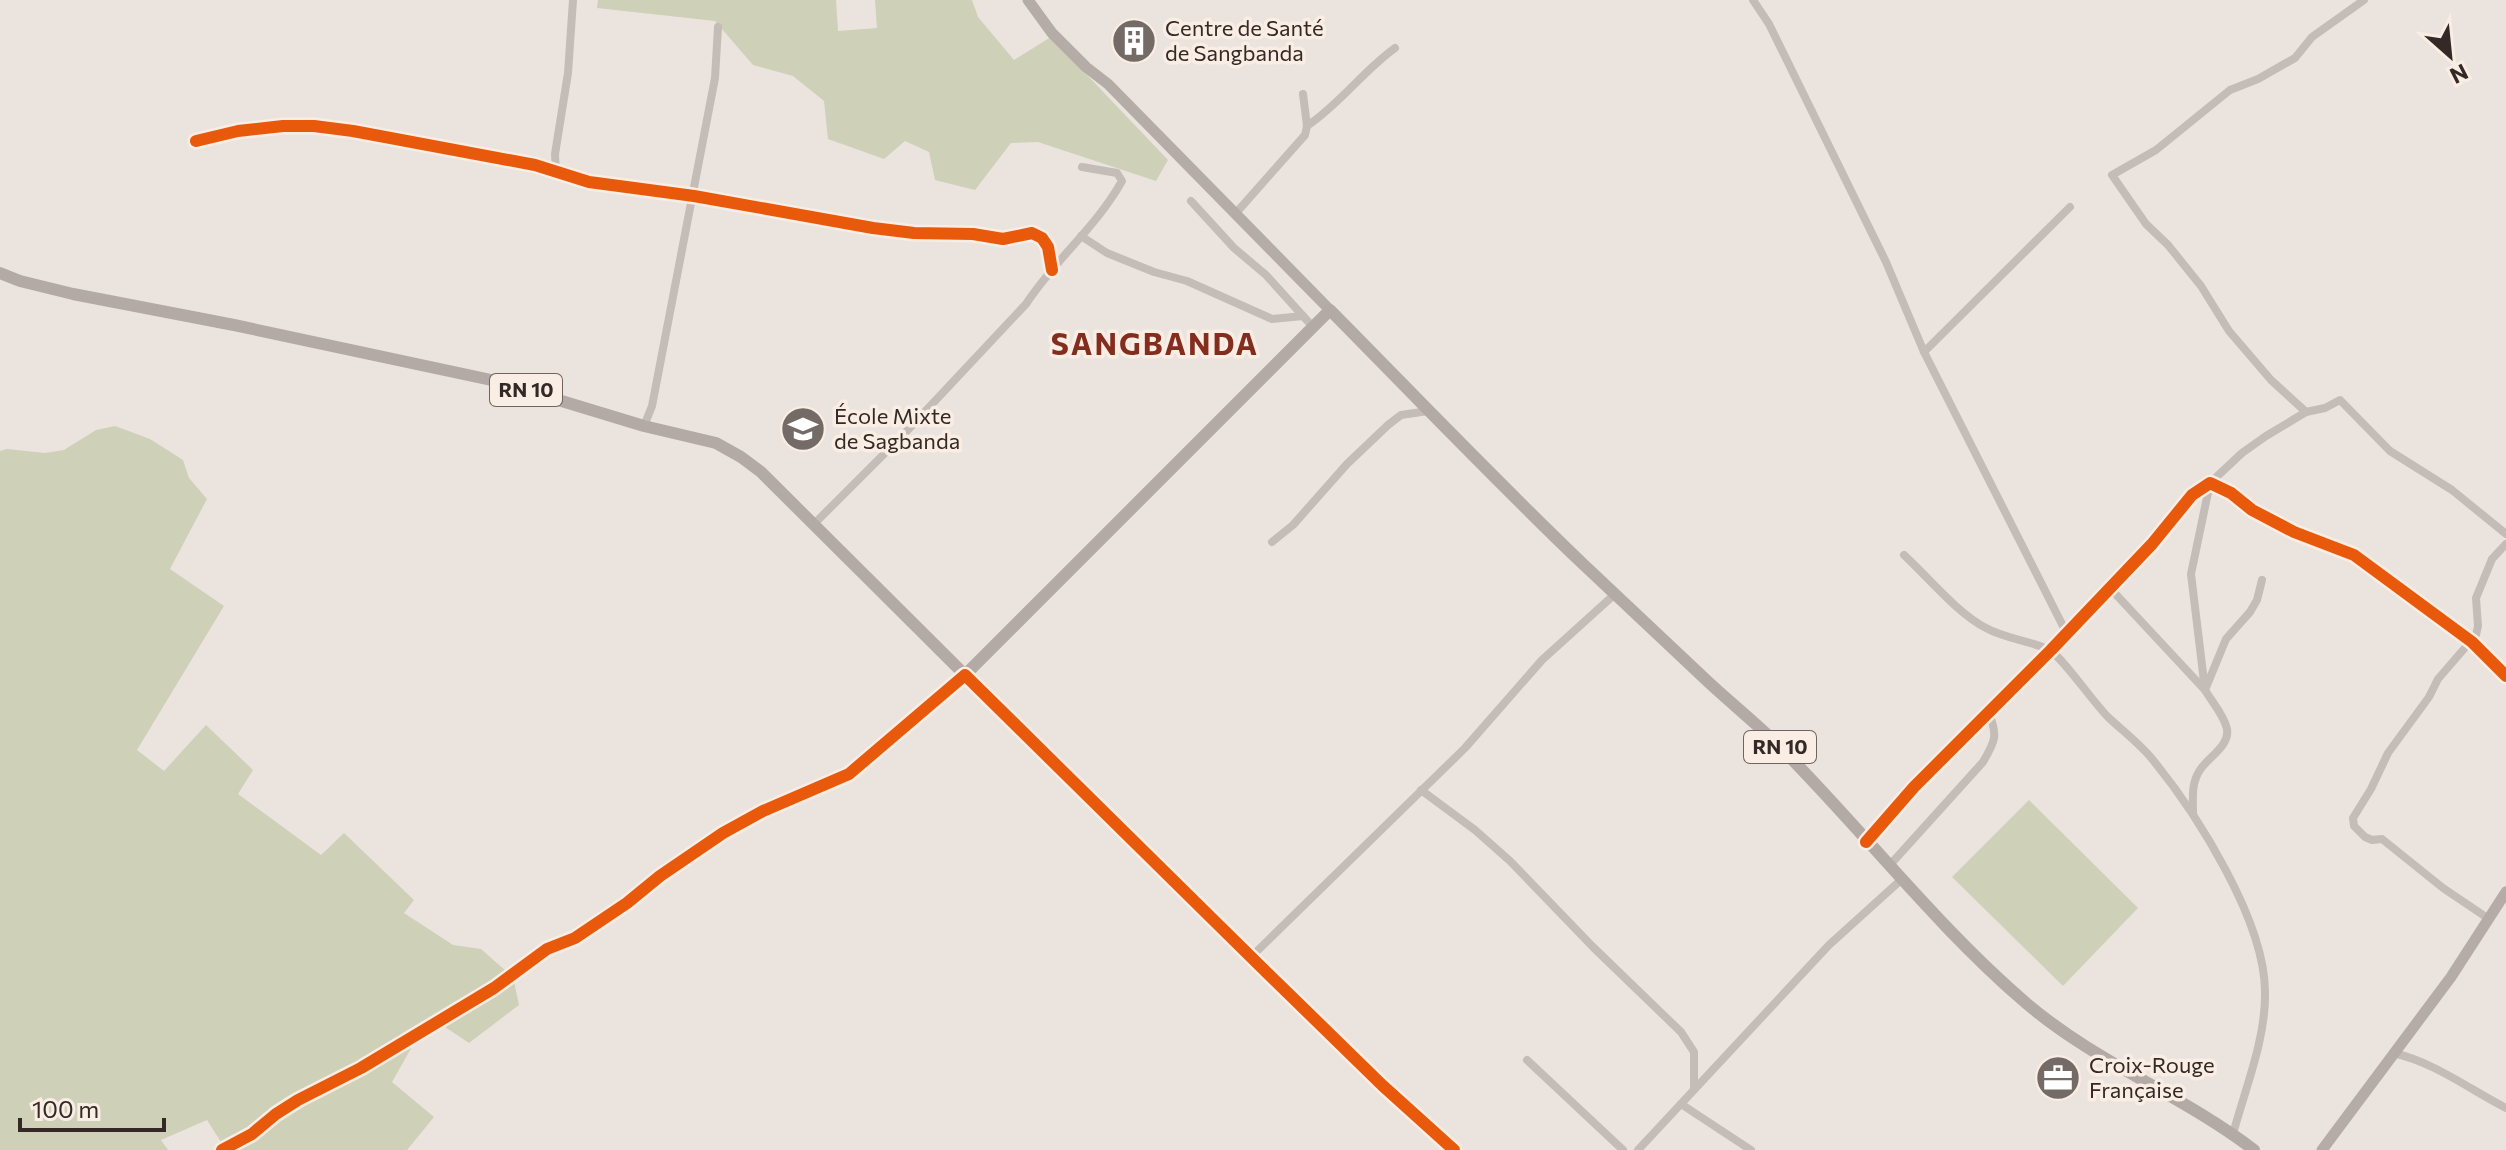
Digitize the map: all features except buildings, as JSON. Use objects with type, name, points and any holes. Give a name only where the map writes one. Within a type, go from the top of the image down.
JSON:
[{"type":"main road","name":"RN 10","points":[[0,273],[73,294],[496,381],[644,426],[716,443],[761,472],[965,675]]},
{"type":"main road","name":"RN 10","points":[[1330,310],[1615,594],[1777,744],[1889,866],[2027,1004],[2072,1039],[2233,1134],[2254,1150]]},
{"type":"main road","points":[[965,675],[1330,310]]},
{"type":"street","points":[[556,173],[555,154],[568,73],[573,0]]},
{"type":"street","points":[[1028,0],[1052,33],[1108,84],[1330,310]]},
{"type":"street","points":[[1753,0],[1769,24],[1879,249],[1924,352],[2066,632]]},
{"type":"street","points":[[2306,412],[2271,380],[2229,331],[2201,286],[2168,245],[2146,224],[2112,175],[2156,150],[2230,90],[2258,79],[2295,58],[2312,37],[2364,0]]},
{"type":"street","points":[[644,426],[652,406],[694,196],[715,78],[718,27]]},
{"type":"street","points":[[1236,213],[1300,142],[1307,126],[1331,108],[1379,59],[1395,48]]},
{"type":"street","points":[[1303,94],[1307,126]]},
{"type":"street","points":[[196,141],[257,128],[314,126],[443,146],[535,165],[589,182],[694,196],[914,233],[973,234],[1003,239],[1032,233],[1042,238],[1048,247],[1052,270]]},
{"type":"street","points":[[813,525],[1003,330],[1122,181],[1117,173],[1082,167]]},
{"type":"street","points":[[1191,201],[1234,248],[1266,275],[1313,327]]},
{"type":"street","points":[[1924,352],[2070,207]]},
{"type":"street","points":[[1081,236],[1107,253],[1154,272],[1187,281],[1272,319],[1303,316]]},
{"type":"street","points":[[1866,842],[1914,787],[2152,544],[2192,495],[2242,453],[2306,412],[2325,408],[2340,400],[2390,451],[2452,490],[2506,534]]},
{"type":"street","points":[[1272,542],[1293,525],[1347,464],[1388,425],[1401,415],[1428,411]]},
{"type":"street","points":[[2210,483],[2294,532],[2354,555],[2472,642],[2506,676]]},
{"type":"street","points":[[2205,690],[2191,574],[2210,483]]},
{"type":"street","points":[[2489,919],[2443,888],[2382,839],[2365,837],[2354,826],[2353,818],[2388,753],[2429,697],[2438,679],[2472,642],[2478,626],[2476,598],[2492,559],[2506,544]]},
{"type":"street","points":[[1904,555],[1962,611],[1984,627],[2051,650],[2109,718],[2131,735],[2153,760],[2193,814],[2233,887],[2250,925],[2263,969],[2264,1017],[2233,1134]]},
{"type":"street","points":[[2205,690],[2226,639],[2250,612],[2262,580]]},
{"type":"street","points":[[2109,587],[2205,690],[2225,722],[2227,739],[2200,770],[2192,788],[2193,814]]},
{"type":"street","points":[[1251,957],[1465,748],[1542,660],[1615,594]]},
{"type":"street","points":[[224,1149],[252,1134],[298,1100],[361,1068],[494,988],[547,949],[575,938],[723,833],[763,811],[849,774],[965,675],[1382,1085],[1454,1150]]},
{"type":"street","points":[[1889,866],[1983,762],[1995,743],[1995,729],[1988,711]]},
{"type":"street","points":[[1421,790],[1475,830],[1510,861],[1542,897],[1681,1032],[1694,1052],[1694,1089]]},
{"type":"street","points":[[1638,1150],[1829,945],[1902,879]]},
{"type":"street","points":[[2322,1150],[2451,977],[2506,892]]},
{"type":"street","points":[[2393,1053],[2411,1057],[2506,1108]]},
{"type":"street","points":[[1527,1060],[1623,1150]]},
{"type":"street","points":[[1681,1104],[1751,1150]]},
{"type":"street","points":[[224,1149],[238,1150]]},
{"type":"green space","points":[[598,0],[836,0],[838,31],[877,28],[875,0],[972,0],[978,17],[1014,60],[1051,37],[1168,160],[1156,181],[1038,142],[1011,143],[975,190],[935,180],[929,152],[905,141],[884,159],[828,139],[824,101],[793,76],[753,65],[715,21],[597,8]]},
{"type":"green space","points":[[115,426],[150,439],[183,460],[189,478],[207,499],[170,569],[224,606],[137,750],[164,771],[206,725],[253,770],[238,794],[321,855],[344,833],[414,900],[404,913],[453,945],[481,949],[513,977],[519,1005],[469,1043],[439,1023],[414,1043],[392,1082],[434,1117],[407,1150],[226,1150],[207,1120],[161,1140],[168,1150],[0,1150],[0,451],[45,453],[64,450],[96,430]]},
{"type":"green space","points":[[2029,800],[2138,908],[2063,986],[1952,877]]},
{"type":"cycle path","points":[[196,141],[238,131],[314,126],[535,165],[589,182],[694,196],[873,228],[914,233],[973,234],[1003,239],[1032,233],[1042,238],[1048,247],[1052,270]]},
{"type":"cycle path","points":[[1866,842],[1914,787],[2152,544],[2192,495],[2210,483],[2294,532],[2354,555],[2472,642],[2506,676]]},
{"type":"cycle path","points":[[222,1150],[252,1134],[298,1100],[361,1068],[494,988],[547,949],[575,938],[723,833],[763,811],[849,774],[965,675],[1382,1085],[1454,1150]]},
{"type":"place","name":"Centre de Santé de Sangbanda","points":[[1134,41]]},
{"type":"place","name":"École Mixte de Sagbanda","points":[[803,429]]},
{"type":"place","name":"Croix-Rouge Française","points":[[2058,1078]]},
{"type":"district","name":"SANGBANDA","points":[[1155,345]]}]
